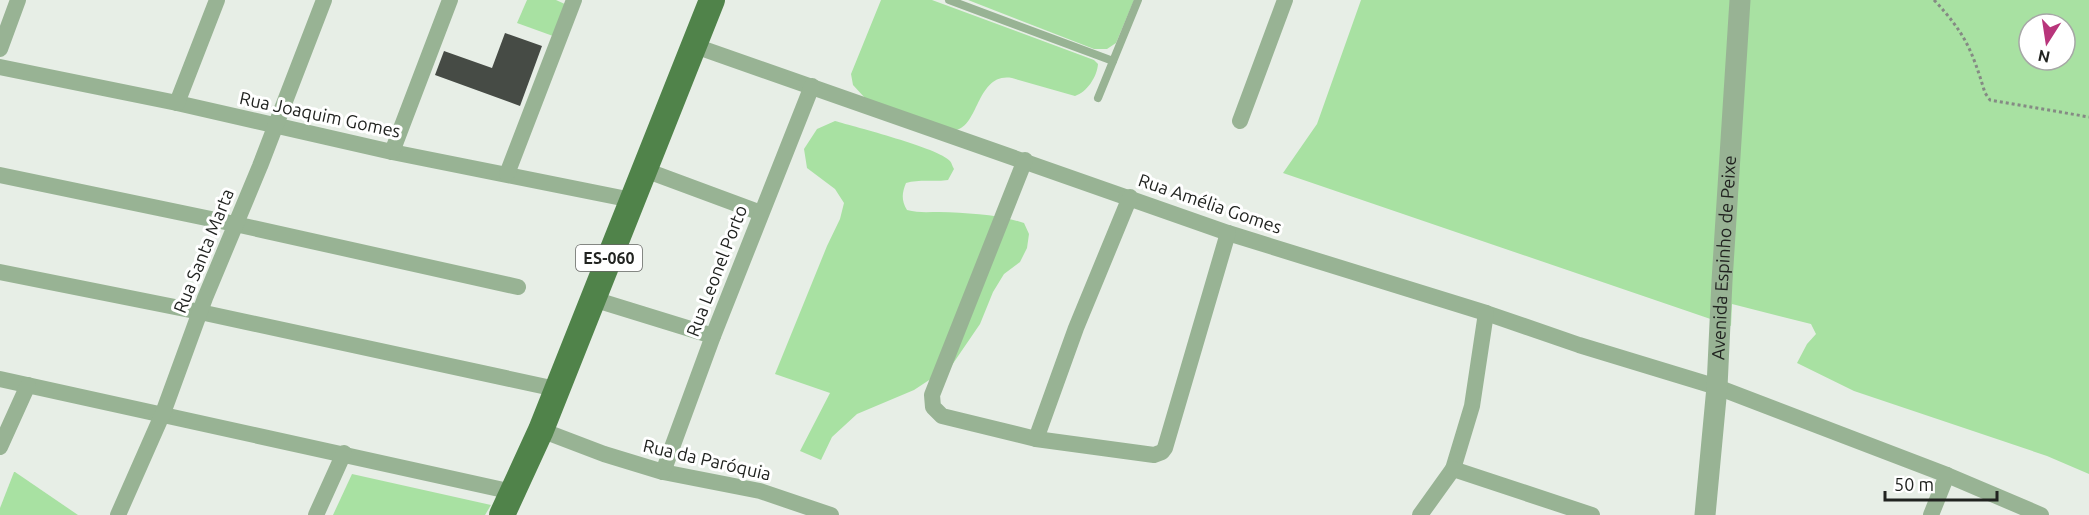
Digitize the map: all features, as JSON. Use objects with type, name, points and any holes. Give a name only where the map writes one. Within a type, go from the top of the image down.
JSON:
[{"type":"main road","name":"ES-060","points":[[502,515],[541,430],[712,0]]},
{"type":"street","points":[[0,49],[18,0]]},
{"type":"street","points":[[177,103],[217,0]]},
{"type":"street","name":"Rua Santa Marta","points":[[118,515],[163,413],[200,312],[276,126],[324,0]]},
{"type":"street","points":[[392,152],[450,0]]},
{"type":"street","points":[[507,174],[574,0]]},
{"type":"street","points":[[1240,121],[1285,0]]},
{"type":"street","name":"Avenida Espinho de Peixe","points":[[1705,515],[1717,387],[1740,0]]},
{"type":"street","name":"Rua Amélia Gomes","points":[[695,46],[1228,233],[1717,387],[1947,475],[2041,515]]},
{"type":"street","name":"Rua Joaquim Gomes","points":[[0,67],[177,103],[392,152],[632,200]]},
{"type":"street","name":"Rua Leonel Porto","points":[[663,472],[713,336],[812,86]]},
{"type":"street","points":[[1025,160],[932,395],[933,407],[942,416],[1036,439],[1154,455],[1162,452],[1169,437],[1228,233]]},
{"type":"street","points":[[645,170],[761,213]]},
{"type":"street","points":[[0,176],[235,224],[518,287]]},
{"type":"street","points":[[1036,439],[1077,328],[1130,197]]},
{"type":"street","points":[[0,272],[200,312],[556,389]]},
{"type":"street","points":[[593,299],[713,336]]},
{"type":"street","points":[[1420,515],[1453,469],[1472,406],[1486,313]]},
{"type":"street","points":[[0,379],[163,413],[513,492]]},
{"type":"street","points":[[0,447],[28,385]]},
{"type":"street","name":"Rua da Paróquia","points":[[541,430],[604,454],[663,472],[760,491],[831,515]]},
{"type":"street","points":[[316,515],[344,453]]},
{"type":"street","points":[[1453,469],[1592,515]]},
{"type":"street","points":[[1931,515],[1947,475]]},
{"type":"lane","points":[[949,0],[1113,61]]},
{"type":"lane","points":[[1098,98],[1138,0]]},
{"type":"path","points":[[1934,0],[1968,42],[1988,98],[2001,103],[2089,117]]},
{"type":"green space","points":[[527,0],[556,0],[567,5],[553,36],[517,23]]},
{"type":"green space","points":[[881,0],[932,0],[1094,60],[1098,64],[1096,74],[1087,88],[1075,96],[1012,78],[1000,78],[985,91],[970,119],[956,130],[865,98],[853,85],[851,74]]},
{"type":"green space","points":[[968,0],[1134,0],[1116,43],[1107,49],[1094,49]]},
{"type":"green space","points":[[1361,0],[2089,0],[2089,474],[2047,456],[1854,391],[1797,363],[1807,344],[1816,334],[1811,324],[1732,304],[1731,326],[1283,173],[1317,124]]},
{"type":"green space","points":[[835,121],[914,144],[943,156],[951,162],[954,169],[948,180],[906,183],[903,196],[907,210],[1003,218],[1024,223],[1029,234],[1027,248],[1020,262],[1004,274],[993,292],[980,324],[952,365],[914,390],[857,414],[832,437],[821,460],[800,451],[830,393],[775,374],[840,219],[844,203],[835,189],[807,168],[804,149],[817,129]]},
{"type":"green space","points":[[14,472],[78,515],[0,515],[0,508]]},
{"type":"green space","points":[[352,474],[491,505],[485,515],[333,515]]},
{"type":"building","points":[[505,33],[542,46],[520,106],[435,75],[444,51],[492,68]]}]
